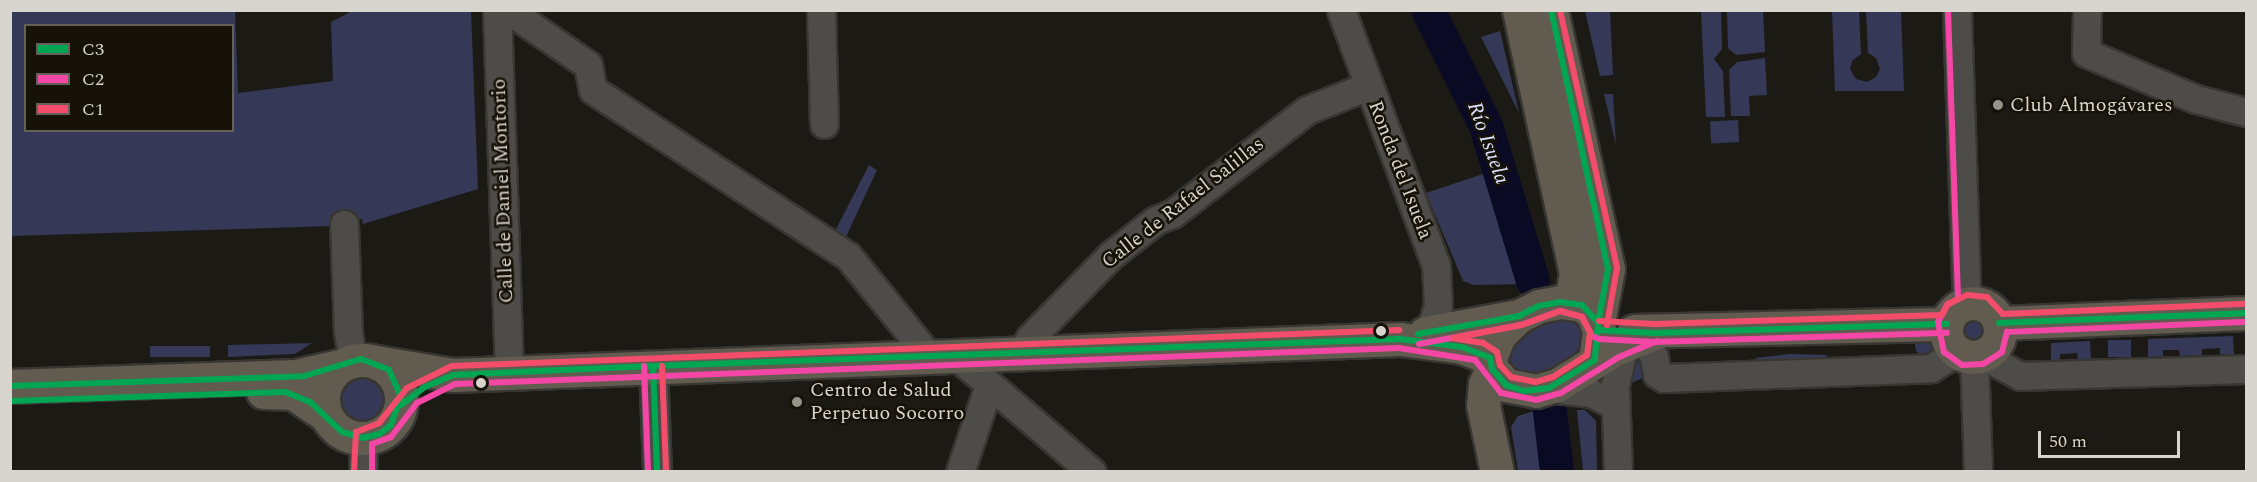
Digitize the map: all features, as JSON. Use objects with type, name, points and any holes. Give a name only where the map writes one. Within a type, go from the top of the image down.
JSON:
[{"type":"main road","points":[[1518,10],[1576,273],[1571,303]]},
{"type":"main road","points":[[1551,10],[1619,314],[1618,340]]},
{"type":"main road","points":[[1608,269],[1618,340]]},
{"type":"main road","points":[[10,386],[295,376],[356,363],[453,375],[1415,335],[1519,316],[1548,303],[1571,303],[1588,309],[1618,340]]},
{"type":"main road","points":[[1494,457],[1506,408],[1543,390],[1618,340],[1966,338],[1995,346],[1999,323],[2247,313]]},
{"type":"main road","points":[[1494,457],[1483,405],[1485,384],[1499,335],[1519,316]]},
{"type":"main road","points":[[1415,335],[1462,347],[1491,363],[1506,385],[1543,390]]},
{"type":"main road","points":[[356,363],[398,382],[401,405]]},
{"type":"main road","points":[[326,415],[322,400],[324,385],[356,363]]},
{"type":"main road","points":[[10,401],[285,392],[302,397],[326,415],[342,432],[363,438],[386,430],[401,405],[425,387],[453,375]]},
{"type":"street","name":"Calle de Daniel Montorio","points":[[497,10],[509,372]]},
{"type":"street","points":[[508,10],[588,65],[593,90],[848,256],[941,355],[989,385],[1071,462],[1092,471]]},
{"type":"street","points":[[821,10],[824,124]]},
{"type":"street","name":"Ronda del Isuela","points":[[1341,10],[1437,265],[1438,306],[1415,335]]},
{"type":"street","points":[[1957,10],[1966,338],[1977,471]]},
{"type":"street","points":[[2087,10],[2086,53],[2196,99],[2247,112]]},
{"type":"street","name":"Calle de Rafael Salillas","points":[[1022,352],[1043,324],[1111,255],[1156,220],[1172,214],[1307,110],[1368,86]]},
{"type":"street","points":[[344,224],[348,341],[356,363]]},
{"type":"street","points":[[1618,340],[1654,357],[1657,374],[1664,378],[1931,368],[1966,338]]},
{"type":"street","points":[[1966,338],[2020,376],[2247,369]]},
{"type":"street","points":[[1616,406],[1609,388],[1618,340]]},
{"type":"street","points":[[1618,340],[1615,385],[1618,471]]},
{"type":"street","points":[[653,366],[657,471]]},
{"type":"street","points":[[960,471],[989,385]]},
{"type":"street","points":[[1543,390],[1591,393],[1616,406]]},
{"type":"street","points":[[363,438],[363,471]]},
{"type":"shaded area","points":[[11,11],[235,11],[238,93],[333,81],[331,22],[352,11],[471,11],[478,189],[363,224],[362,219],[334,219],[333,226],[11,236]]},
{"type":"shaded area","points":[[1585,11],[1610,11],[1613,75],[1600,76]]},
{"type":"shaded area","points":[[1701,11],[1721,11],[1722,49],[1714,59],[1723,71],[1725,117],[1706,117]]},
{"type":"shaded area","points":[[1727,11],[1763,11],[1765,52],[1736,55],[1728,48]]},
{"type":"shaded area","points":[[1832,11],[1859,11],[1861,54],[1852,61],[1850,69],[1856,79],[1867,82],[1876,77],[1880,69],[1876,58],[1868,53],[1866,11],[1901,11],[1904,91],[1835,91]]},
{"type":"shaded area","points":[[1500,31],[1519,113],[1481,37]]},
{"type":"shaded area","points":[[1765,58],[1767,95],[1749,96],[1750,116],[1731,116],[1729,70],[1737,62]]},
{"type":"shaded area","points":[[1604,94],[1613,94],[1616,145]]},
{"type":"shaded area","points":[[1738,120],[1739,142],[1711,143],[1710,121]]},
{"type":"shaded area","points":[[869,165],[877,170],[845,239],[834,233]]},
{"type":"shaded area","points":[[1489,172],[1525,284],[1474,285],[1463,281],[1426,193]]},
{"type":"shaded area","points":[[1569,318],[1582,327],[1583,343],[1572,357],[1540,373],[1518,373],[1511,367],[1508,353],[1528,330],[1544,322]]},
{"type":"shaded area","points":[[1973,319],[1983,326],[1984,330],[1977,340],[1973,341],[1963,334],[1962,330],[1969,320]]},
{"type":"shaded area","points":[[2233,336],[2234,354],[2220,354],[2220,348],[2202,349],[2202,355],[2180,356],[2179,350],[2163,350],[2163,356],[2148,357],[2148,339]]},
{"type":"shaded area","points":[[1925,338],[1939,348],[1924,357],[1916,351],[1914,340]]},
{"type":"shaded area","points":[[2108,340],[2131,340],[2131,357],[2108,357]]},
{"type":"shaded area","points":[[2090,341],[2091,359],[2078,359],[2077,353],[2060,354],[2060,360],[2051,360],[2051,343]]},
{"type":"shaded area","points":[[312,343],[295,354],[228,357],[228,345]]},
{"type":"shaded area","points":[[150,346],[210,346],[210,357],[150,357]]},
{"type":"shaded area","points":[[1790,354],[1828,355],[1822,359],[1761,362],[1755,358]]},
{"type":"shaded area","points":[[1643,355],[1645,377],[1627,385],[1629,359]]},
{"type":"shaded area","points":[[357,375],[367,375],[382,385],[386,399],[382,413],[376,419],[367,423],[357,423],[342,413],[338,404],[338,394],[348,379]]},
{"type":"shaded area","points":[[1577,410],[1585,410],[1596,421],[1597,471],[1583,471]]},
{"type":"shaded area","points":[[1534,411],[1543,471],[1518,471],[1511,427],[1518,416]]},
{"type":"waterway","name":"Río Isuela","points":[[1428,10],[1486,126],[1533,281]]},
{"type":"waterway","name":"Río Isuela","points":[[1550,412],[1557,472]]},
{"type":"transit line","name":"C3","points":[[1551,10],[1608,269],[1598,323]]},
{"type":"transit line","name":"C1","points":[[1560,10],[1617,268],[1607,325]]},
{"type":"transit line","name":"C2","points":[[1948,10],[1958,299],[1947,305],[1938,322],[1944,352],[1962,365],[1983,364],[2002,352],[2007,332],[2246,322]]},
{"type":"transit line","name":"C1","points":[[1599,321],[1654,324],[1942,315],[1948,304],[1967,295],[1987,297],[2003,314],[2246,304]]},
{"type":"transit line","name":"C3","points":[[1418,334],[1519,316],[1539,306],[1560,302],[1582,305],[1598,323],[1595,360],[1549,388],[1524,391],[1506,385],[1492,369],[1490,358]]},
{"type":"transit line","name":"C2","points":[[1419,344],[1521,325],[1560,311],[1582,317],[1592,336],[1599,339],[1654,342],[1947,333]]},
{"type":"transit line","name":"C1","points":[[1560,311],[1582,317],[1590,332],[1587,355],[1553,377],[1536,382],[1511,377],[1500,365],[1497,352],[1483,343],[1453,338],[1522,325],[1560,311]]},
{"type":"transit line","name":"C3","points":[[1999,323],[2246,313]]},
{"type":"transit line","name":"C3","points":[[1599,330],[1654,333],[1947,324]]},
{"type":"transit line","name":"C1","points":[[354,472],[356,432],[379,423],[407,388],[452,366],[1399,330]]},
{"type":"transit line","name":"C3","points":[[401,405],[425,387],[453,375],[653,366],[1400,339],[1462,347],[1490,358]]},
{"type":"transit line","name":"C2","points":[[372,472],[372,444],[391,437],[417,403],[455,384],[1399,348],[1475,360],[1501,393],[1536,400],[1561,393],[1619,357],[1657,341]]},
{"type":"transit line","name":"C3","points":[[10,386],[304,376],[361,359],[389,370],[401,397],[391,425],[379,434],[363,438],[342,432],[310,402],[285,392],[10,401]]},
{"type":"transit line","name":"C2","points":[[644,366],[648,472]]},
{"type":"transit line","name":"C3","points":[[653,366],[657,472]]},
{"type":"transit line","name":"C1","points":[[662,366],[666,472]]},
{"type":"place","name":"Club Almogávares","points":[[1998,105]]},
{"type":"place","name":"Centro de Salud Perpetuo Socorro","points":[[797,402]]}]
